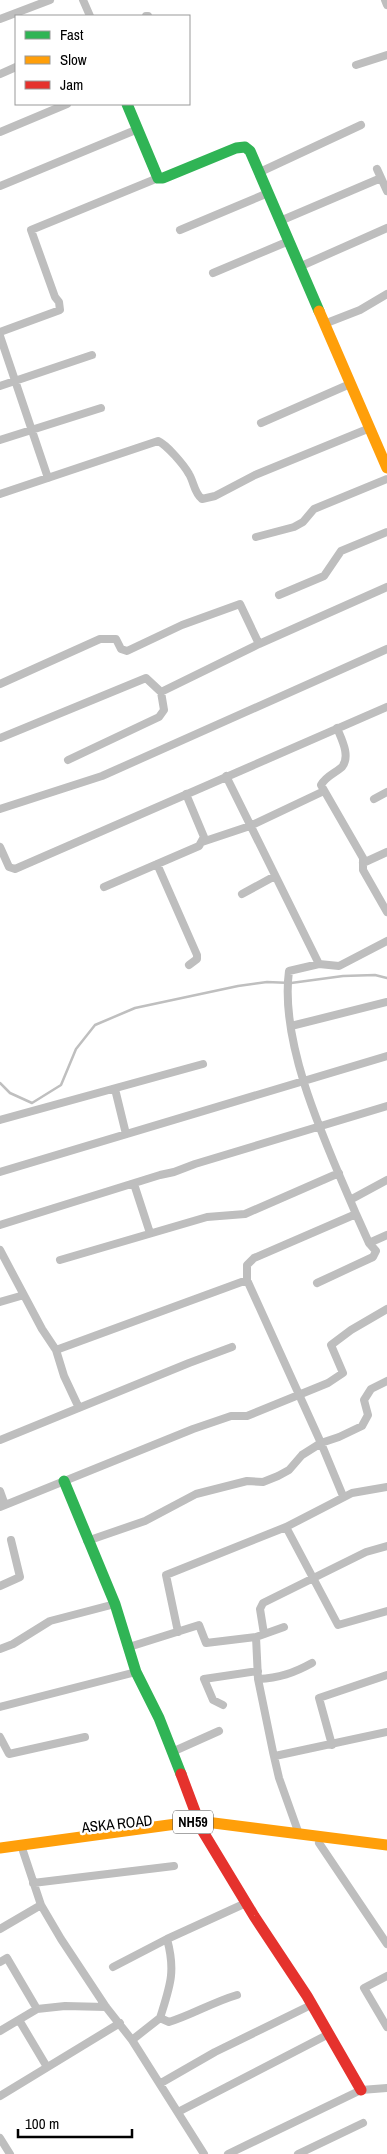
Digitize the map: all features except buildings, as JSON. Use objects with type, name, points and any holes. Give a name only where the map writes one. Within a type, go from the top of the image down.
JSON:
[{"type":"main road","points":[[127,105],[158,178],[163,178],[236,148],[245,147],[250,151],[387,468]]},
{"type":"main road","points":[[64,1481],[87,1541],[115,1604],[136,1672],[159,1718],[200,1826],[311,2005],[361,2090]]},
{"type":"main road","name":"NH59","points":[[0,1848],[200,1826],[299,1834],[387,1846]]},
{"type":"main road","name":"ASKA ROAD","points":[[0,1854],[200,1826],[387,1851]]},
{"type":"street","points":[[0,19],[50,0]]},
{"type":"street","points":[[83,0],[90,15]]},
{"type":"street","points":[[385,0],[387,5]]},
{"type":"street","points":[[356,65],[387,55]]},
{"type":"street","points":[[0,74],[15,68]]},
{"type":"street","points":[[0,132],[65,105]]},
{"type":"street","points":[[260,172],[361,125]]},
{"type":"street","points":[[0,186],[138,129]]},
{"type":"street","points":[[377,169],[387,191]]},
{"type":"street","points":[[48,478],[0,334],[60,310],[59,302],[55,297],[31,230],[158,178]]},
{"type":"street","points":[[280,220],[381,178]]},
{"type":"street","points":[[180,230],[268,193]]},
{"type":"street","points":[[300,267],[387,228]]},
{"type":"street","points":[[213,273],[288,241]]},
{"type":"street","points":[[324,324],[360,310],[387,294]]},
{"type":"street","points":[[0,386],[92,355]]},
{"type":"street","points":[[261,423],[350,384]]},
{"type":"street","points":[[0,440],[102,408]]},
{"type":"street","points":[[0,494],[158,441],[165,444],[188,473],[197,495],[202,499],[215,496],[255,475],[370,428]]},
{"type":"street","points":[[256,538],[294,527],[303,522],[314,509],[387,479]]},
{"type":"street","points":[[279,595],[324,576],[341,551],[387,532]]},
{"type":"street","points":[[161,692],[259,644],[387,587]]},
{"type":"street","points":[[0,684],[100,639],[116,639],[121,649],[127,651],[182,625],[240,604],[259,644]]},
{"type":"street","points":[[0,809],[102,776],[387,649]]},
{"type":"street","points":[[0,738],[146,678],[161,692],[164,710],[159,717],[68,760]]},
{"type":"street","points":[[0,847],[9,867],[15,869],[387,707]]},
{"type":"street","points":[[337,728],[345,749],[345,762],[342,767],[324,778],[321,786],[363,858],[363,870],[387,912]]},
{"type":"street","points":[[226,776],[319,964]]},
{"type":"street","points":[[202,842],[250,826],[324,791]]},
{"type":"street","points":[[374,800],[387,792]]},
{"type":"street","points":[[104,887],[199,846],[204,837],[186,794]]},
{"type":"street","points":[[363,862],[387,852]]},
{"type":"street","points":[[157,864],[197,955],[197,959],[189,965]]},
{"type":"street","points":[[242,894],[275,876]]},
{"type":"street","points":[[317,1283],[373,1257],[376,1251],[369,1243],[350,1200],[320,1127],[304,1081],[291,1026],[287,988],[289,971],[319,964],[339,966],[387,941]]},
{"type":"street","points":[[291,1026],[387,1002]]},
{"type":"street","points":[[0,1172],[387,1056]]},
{"type":"street","points":[[0,1120],[203,1064]]},
{"type":"street","points":[[115,1089],[126,1134]]},
{"type":"street","points":[[0,1225],[387,1106]]},
{"type":"street","points":[[60,1260],[207,1216],[245,1214],[339,1173]]},
{"type":"street","points":[[350,1200],[387,1180]]},
{"type":"street","points":[[134,1184],[150,1233]]},
{"type":"street","points":[[343,1496],[300,1394],[247,1280],[248,1266],[254,1258],[356,1214]]},
{"type":"street","points":[[369,1243],[387,1235]]},
{"type":"street","points":[[0,1250],[42,1329],[56,1350],[64,1376],[79,1408]]},
{"type":"street","points":[[56,1350],[247,1280]]},
{"type":"street","points":[[0,1302],[24,1295]]},
{"type":"street","points":[[0,1491],[3,1506],[193,1429],[231,1416],[247,1416],[328,1383],[343,1373],[331,1345],[351,1330],[387,1309]]},
{"type":"street","points":[[0,1440],[189,1363],[232,1348]]},
{"type":"street","points":[[87,1541],[145,1521],[196,1494],[247,1481],[262,1482],[278,1476],[289,1470],[302,1455],[321,1443],[362,1426],[368,1415],[364,1400],[371,1390],[387,1380]]},
{"type":"street","points":[[178,1632],[166,1575],[286,1527],[343,1496],[387,1487]]},
{"type":"street","points":[[286,1527],[338,1625],[387,1611]]},
{"type":"street","points":[[0,1586],[20,1577],[11,1540]]},
{"type":"street","points":[[264,1634],[261,1605],[366,1552],[387,1546]]},
{"type":"street","points":[[0,1649],[13,1644],[50,1620],[115,1604]]},
{"type":"street","points":[[129,1647],[199,1625],[206,1643],[256,1637],[284,1628]]},
{"type":"street","points":[[256,1637],[258,1675],[279,1778],[299,1834]]},
{"type":"street","points":[[224,1705],[213,1700],[204,1679],[258,1675],[275,1678],[294,1673],[312,1663]]},
{"type":"street","points":[[0,1707],[136,1672]]},
{"type":"street","points":[[332,1745],[319,1698],[387,1675]]},
{"type":"street","points":[[172,1752],[219,1730]]},
{"type":"street","points":[[275,1756],[387,1732]]},
{"type":"street","points":[[0,1737],[9,1754],[85,1737]]},
{"type":"street","points":[[319,1842],[387,1944]]},
{"type":"street","points":[[23,1851],[41,1905],[61,1939],[106,2007],[132,2040],[161,2083],[204,2154]]},
{"type":"street","points":[[33,1882],[174,1866]]},
{"type":"street","points":[[113,1967],[166,1939],[246,1903]]},
{"type":"street","points":[[0,1929],[41,1905]]},
{"type":"street","points":[[132,2040],[160,2018],[170,1986],[172,1959],[166,1939]]},
{"type":"street","points":[[0,1962],[7,1958],[37,2009]]},
{"type":"street","points":[[387,1976],[364,1988],[387,2027]]},
{"type":"street","points":[[160,2018],[168,2022],[176,2020],[220,2000],[237,1995]]},
{"type":"street","points":[[161,2083],[215,2052],[311,2005]]},
{"type":"street","points":[[0,2031],[37,2009],[65,2006],[106,2007]]},
{"type":"street","points":[[19,2020],[47,2067]]},
{"type":"street","points":[[0,2096],[120,2024]]},
{"type":"street","points":[[178,2112],[327,2035]]},
{"type":"street","points":[[228,2154],[361,2090],[387,2088]]},
{"type":"street","points":[[298,2154],[363,2123]]},
{"type":"street","points":[[0,2138],[9,2154]]},
{"type":"waterway","points":[[0,1083],[10,1093],[32,1103],[61,1085],[76,1049],[95,1025],[135,1008],[238,986],[267,982],[291,983],[343,976],[375,975],[387,978]]},
{"type":"traffic: fast","points":[[127,105],[158,178],[163,178],[236,148],[245,147],[250,151],[319,311]]},
{"type":"traffic: fast","points":[[64,1481],[115,1604],[136,1672],[159,1718],[181,1774]]},
{"type":"traffic: slow","points":[[319,311],[387,468]]},
{"type":"traffic: slow","points":[[0,1848],[198,1821],[387,1845]]},
{"type":"traffic: jam","points":[[181,1774],[202,1830],[254,1916],[307,1996],[361,2090]]}]
